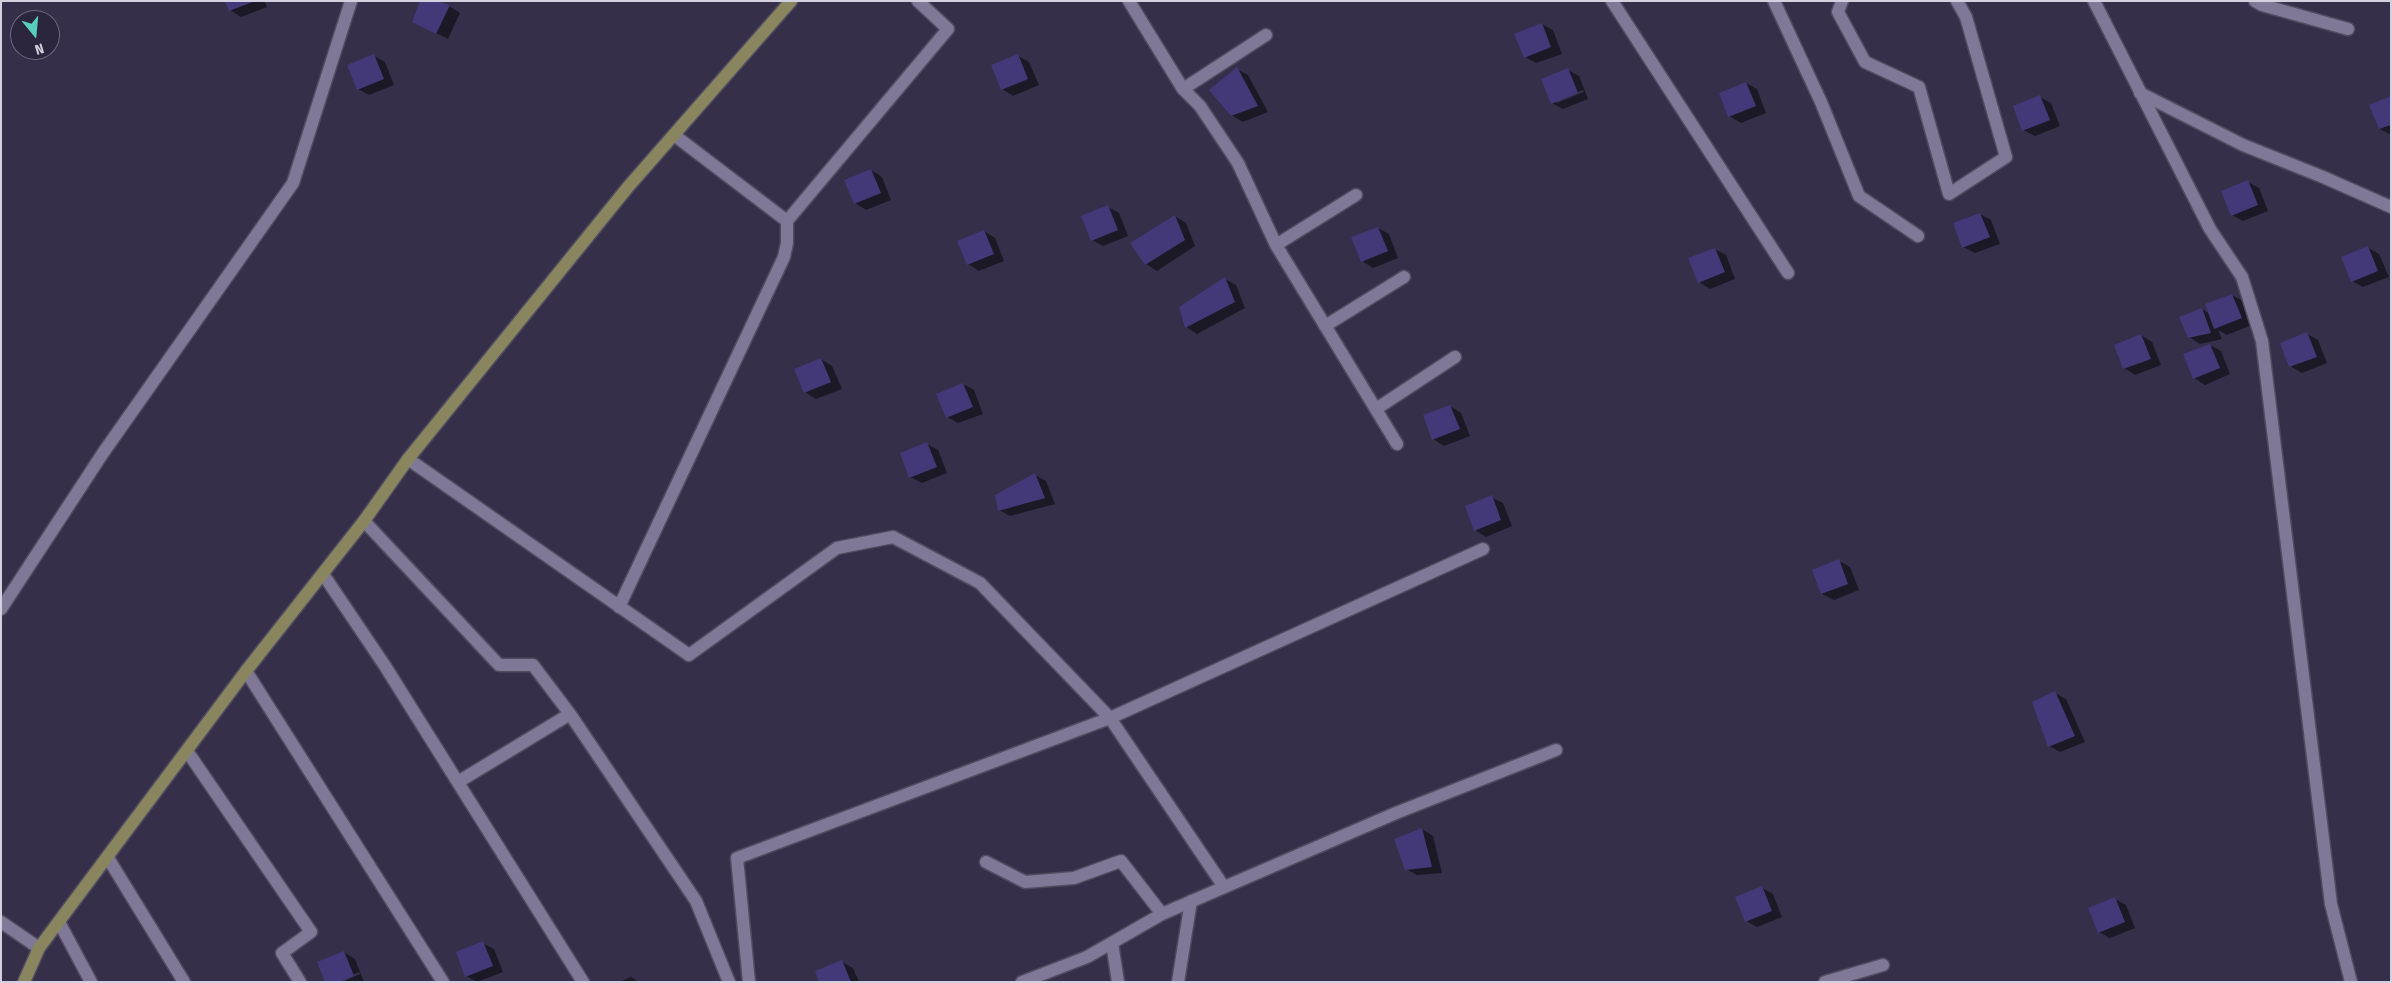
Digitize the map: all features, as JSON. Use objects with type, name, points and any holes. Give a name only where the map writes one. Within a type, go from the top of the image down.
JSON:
[{"type":"main road","points":[[24,982],[39,948],[246,671],[364,521],[408,459],[628,188],[791,1]]},
{"type":"street","points":[[1,609],[103,453],[293,183],[351,1]]},
{"type":"street","points":[[620,606],[784,257],[787,243],[787,221],[945,36],[948,29],[944,23],[918,1]]},
{"type":"street","points":[[1129,1],[1183,89],[1200,106],[1238,164],[1276,245],[1397,444]]},
{"type":"street","points":[[1612,1],[1788,273]]},
{"type":"street","points":[[1774,1],[1821,102],[1859,196],[1918,236]]},
{"type":"street","points":[[1842,1],[1838,12],[1865,62],[1919,87],[1950,194],[2006,157],[1966,17],[1957,1]]},
{"type":"street","points":[[2094,1],[2210,229],[2242,277],[2262,341],[2331,904],[2351,982]]},
{"type":"street","points":[[2255,1],[2262,5],[2348,29]]},
{"type":"street","points":[[1183,89],[1266,35]]},
{"type":"street","points":[[2140,93],[2243,146],[2323,177],[2391,207]]},
{"type":"street","points":[[674,135],[787,221]]},
{"type":"street","points":[[1276,245],[1356,195]]},
{"type":"street","points":[[1325,326],[1404,276]]},
{"type":"street","points":[[1376,409],[1455,357]]},
{"type":"street","points":[[408,459],[689,655],[838,548],[893,537],[980,583],[1110,718],[1224,887]]},
{"type":"street","points":[[364,521],[499,665],[533,665],[570,714],[696,901],[729,982]]},
{"type":"street","points":[[749,982],[737,858],[1110,718],[1483,549]]},
{"type":"street","points":[[323,574],[385,666],[582,982]]},
{"type":"street","points":[[246,671],[443,982]]},
{"type":"street","points":[[458,782],[570,714]]},
{"type":"street","points":[[1022,982],[1087,957],[1162,914],[1191,901],[1396,813],[1556,750]]},
{"type":"street","points":[[187,751],[311,932],[282,953],[300,982]]},
{"type":"street","points":[[108,858],[184,982]]},
{"type":"street","points":[[986,862],[1025,882],[1074,878],[1122,861],[1162,914]]},
{"type":"street","points":[[1178,982],[1191,901]]},
{"type":"street","points":[[1,922],[39,948]]},
{"type":"street","points":[[59,922],[91,982]]},
{"type":"street","points":[[1112,943],[1118,982]]},
{"type":"street","points":[[1825,982],[1883,965]]},
{"type":"building","points":[[225,1],[255,1],[229,11]]},
{"type":"building","points":[[420,1],[437,1],[450,5],[436,34],[412,22]]},
{"type":"building","points":[[1542,23],[1551,47],[1524,58],[1514,34]]},
{"type":"building","points":[[374,54],[384,79],[357,90],[347,65]]},
{"type":"building","points":[[1018,54],[1028,79],[1001,90],[991,65]]},
{"type":"building","points":[[1237,67],[1258,106],[1231,116],[1209,90]]},
{"type":"building","points":[[1568,68],[1578,93],[1551,104],[1541,79]]},
{"type":"building","points":[[1746,82],[1756,106],[1728,117],[1719,93]]},
{"type":"building","points":[[2040,95],[2050,120],[2022,131],[2013,106]]},
{"type":"building","points":[[2391,96],[2391,125],[2379,129],[2369,105]]},
{"type":"building","points":[[871,169],[881,193],[854,204],[844,180]]},
{"type":"building","points":[[2248,180],[2258,205],[2231,216],[2221,191]]},
{"type":"building","points":[[1108,205],[1118,230],[1091,241],[1081,216]]},
{"type":"building","points":[[1980,213],[1990,237],[1962,248],[1953,223]]},
{"type":"building","points":[[1175,215],[1185,240],[1145,265],[1130,243]]},
{"type":"building","points":[[1378,227],[1388,251],[1361,262],[1351,237]]},
{"type":"building","points":[[984,230],[994,254],[967,265],[957,241]]},
{"type":"building","points":[[2368,246],[2378,271],[2351,282],[2341,257]]},
{"type":"building","points":[[1715,248],[1725,272],[1698,283],[1688,258]]},
{"type":"building","points":[[1225,277],[1235,302],[1185,328],[1179,307]]},
{"type":"building","points":[[2232,294],[2242,318],[2214,329],[2205,304]]},
{"type":"building","points":[[2202,308],[2211,333],[2188,338],[2179,317]]},
{"type":"building","points":[[2307,332],[2317,357],[2289,367],[2280,343]]},
{"type":"building","points":[[2141,334],[2151,359],[2123,369],[2114,345]]},
{"type":"building","points":[[2210,344],[2220,368],[2193,379],[2183,354]]},
{"type":"building","points":[[821,358],[831,382],[804,393],[794,369]]},
{"type":"building","points":[[963,383],[973,407],[946,418],[936,394]]},
{"type":"building","points":[[1450,405],[1460,429],[1432,440],[1423,415]]},
{"type":"building","points":[[927,442],[937,467],[909,478],[900,453]]},
{"type":"building","points":[[1035,473],[1045,498],[998,511],[995,495]]},
{"type":"building","points":[[1492,495],[1501,520],[1474,531],[1465,506]]},
{"type":"building","points":[[1839,559],[1848,584],[1821,594],[1812,570]]},
{"type":"building","points":[[2055,691],[2075,736],[2048,747],[2032,702]]},
{"type":"building","points":[[1422,828],[1432,867],[1405,870],[1394,839]]},
{"type":"building","points":[[1762,886],[1772,911],[1745,922],[1735,897]]},
{"type":"building","points":[[2115,897],[2125,922],[2098,933],[2088,908]]},
{"type":"building","points":[[483,941],[493,966],[465,977],[456,952]]},
{"type":"building","points":[[344,951],[354,976],[339,982],[325,982],[317,962]]},
{"type":"building","points":[[842,960],[851,982],[819,982],[815,971]]}]
